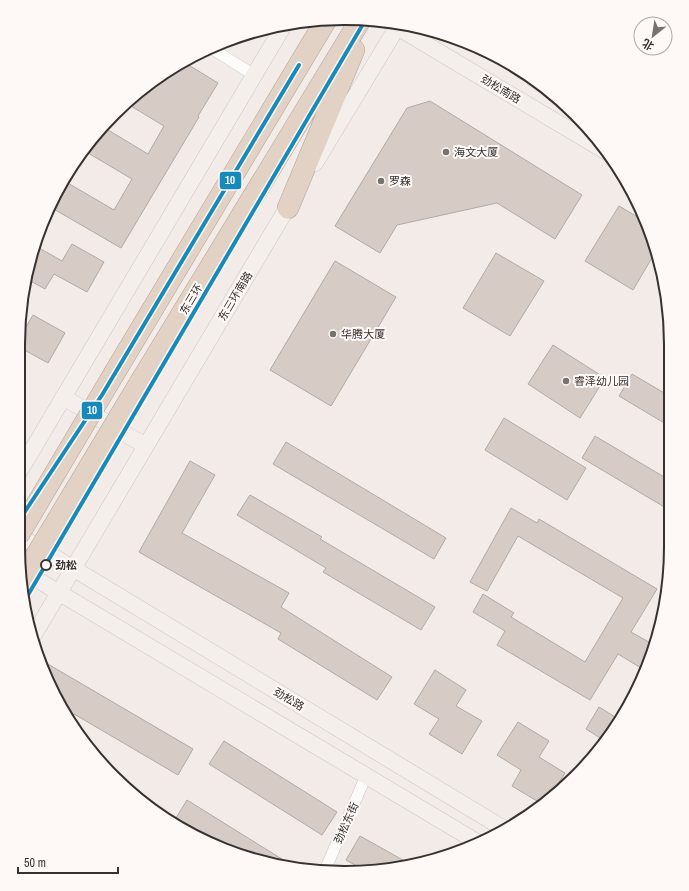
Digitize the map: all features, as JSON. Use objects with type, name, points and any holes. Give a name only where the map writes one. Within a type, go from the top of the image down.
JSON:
[{"type":"highway","points":[[25,524],[322,26]]},
{"type":"highway","name":"东三环","points":[[26,572],[357,26]]},
{"type":"highway","points":[[288,208],[364,26]]},
{"type":"street","name":"东三环南路","points":[[36,630],[396,29]]},
{"type":"street","points":[[25,462],[280,31]]},
{"type":"street","name":"劲松南路","points":[[406,31],[593,144]]},
{"type":"street","points":[[217,52],[254,75]]},
{"type":"street","points":[[63,397],[146,446]]},
{"type":"street","name":"劲松路","points":[[25,540],[499,826]]},
{"type":"street","points":[[27,573],[473,839]]},
{"type":"street","name":"劲松东街","points":[[326,865],[366,776]]},
{"type":"building","points":[[189,66],[218,83],[121,248],[55,210],[69,184],[114,210],[132,179],[89,153],[108,130],[148,154],[164,126],[132,106],[150,91]]},
{"type":"building","name":"海文大厦","points":[[430,101],[582,195],[555,239],[497,203],[397,225],[380,253],[335,226],[407,108]]},
{"type":"building","points":[[619,206],[638,217],[652,258],[633,290],[585,261]]},
{"type":"building","points":[[72,244],[104,262],[87,292],[54,274],[45,289],[31,281],[40,248],[62,261]]},
{"type":"building","points":[[496,253],[544,281],[510,336],[463,308]]},
{"type":"building","name":"华腾大厦","points":[[335,261],[396,297],[331,406],[270,370]]},
{"type":"building","points":[[33,315],[65,333],[48,363],[25,350],[26,327]]},
{"type":"building","name":"睿泽幼儿园","points":[[553,345],[605,378],[580,418],[528,384]]},
{"type":"building","points":[[632,374],[664,393],[664,423],[619,396]]},
{"type":"building","points":[[504,418],[586,468],[567,500],[485,450]]},
{"type":"building","points":[[595,436],[664,477],[664,507],[582,458]]},
{"type":"building","points":[[286,442],[446,538],[434,559],[273,464]]},
{"type":"building","points":[[190,461],[215,475],[182,533],[289,593],[281,607],[392,677],[377,700],[278,639],[281,633],[139,552]]},
{"type":"building","points":[[250,495],[322,537],[320,539],[435,607],[421,630],[323,572],[326,568],[237,515]]},
{"type":"building","points":[[511,508],[537,523],[539,519],[657,589],[631,632],[649,642],[640,668],[618,654],[590,700],[497,645],[505,631],[473,612],[483,594],[514,613],[511,617],[585,662],[623,598],[518,536],[487,591],[470,582]]},
{"type":"building","points":[[47,664],[193,749],[178,775],[74,714],[58,688]]},
{"type":"building","points":[[435,670],[466,690],[456,706],[482,721],[462,754],[429,734],[439,719],[414,704]]},
{"type":"building","points":[[599,707],[615,717],[600,738],[586,729]]},
{"type":"building","points":[[518,722],[549,741],[539,757],[565,773],[558,784],[537,801],[512,786],[521,770],[497,755]]},
{"type":"building","points":[[224,741],[337,812],[322,835],[209,764]]},
{"type":"building","points":[[187,800],[284,860],[222,842],[176,818]]},
{"type":"building","points":[[360,836],[404,860],[356,865],[346,860]]},
{"type":"transit line","name":"10","points":[[29,594],[362,26]]},
{"type":"transit line","name":"10","points":[[25,511],[102,395],[299,65]]},
{"type":"place","name":"海文大厦","points":[[446,152]]},
{"type":"place","name":"罗森","points":[[381,181]]},
{"type":"place","name":"华腾大厦","points":[[333,334]]},
{"type":"place","name":"睿泽幼儿园","points":[[566,381]]},
{"type":"place","name":"劲松","points":[[46,565]]}]
